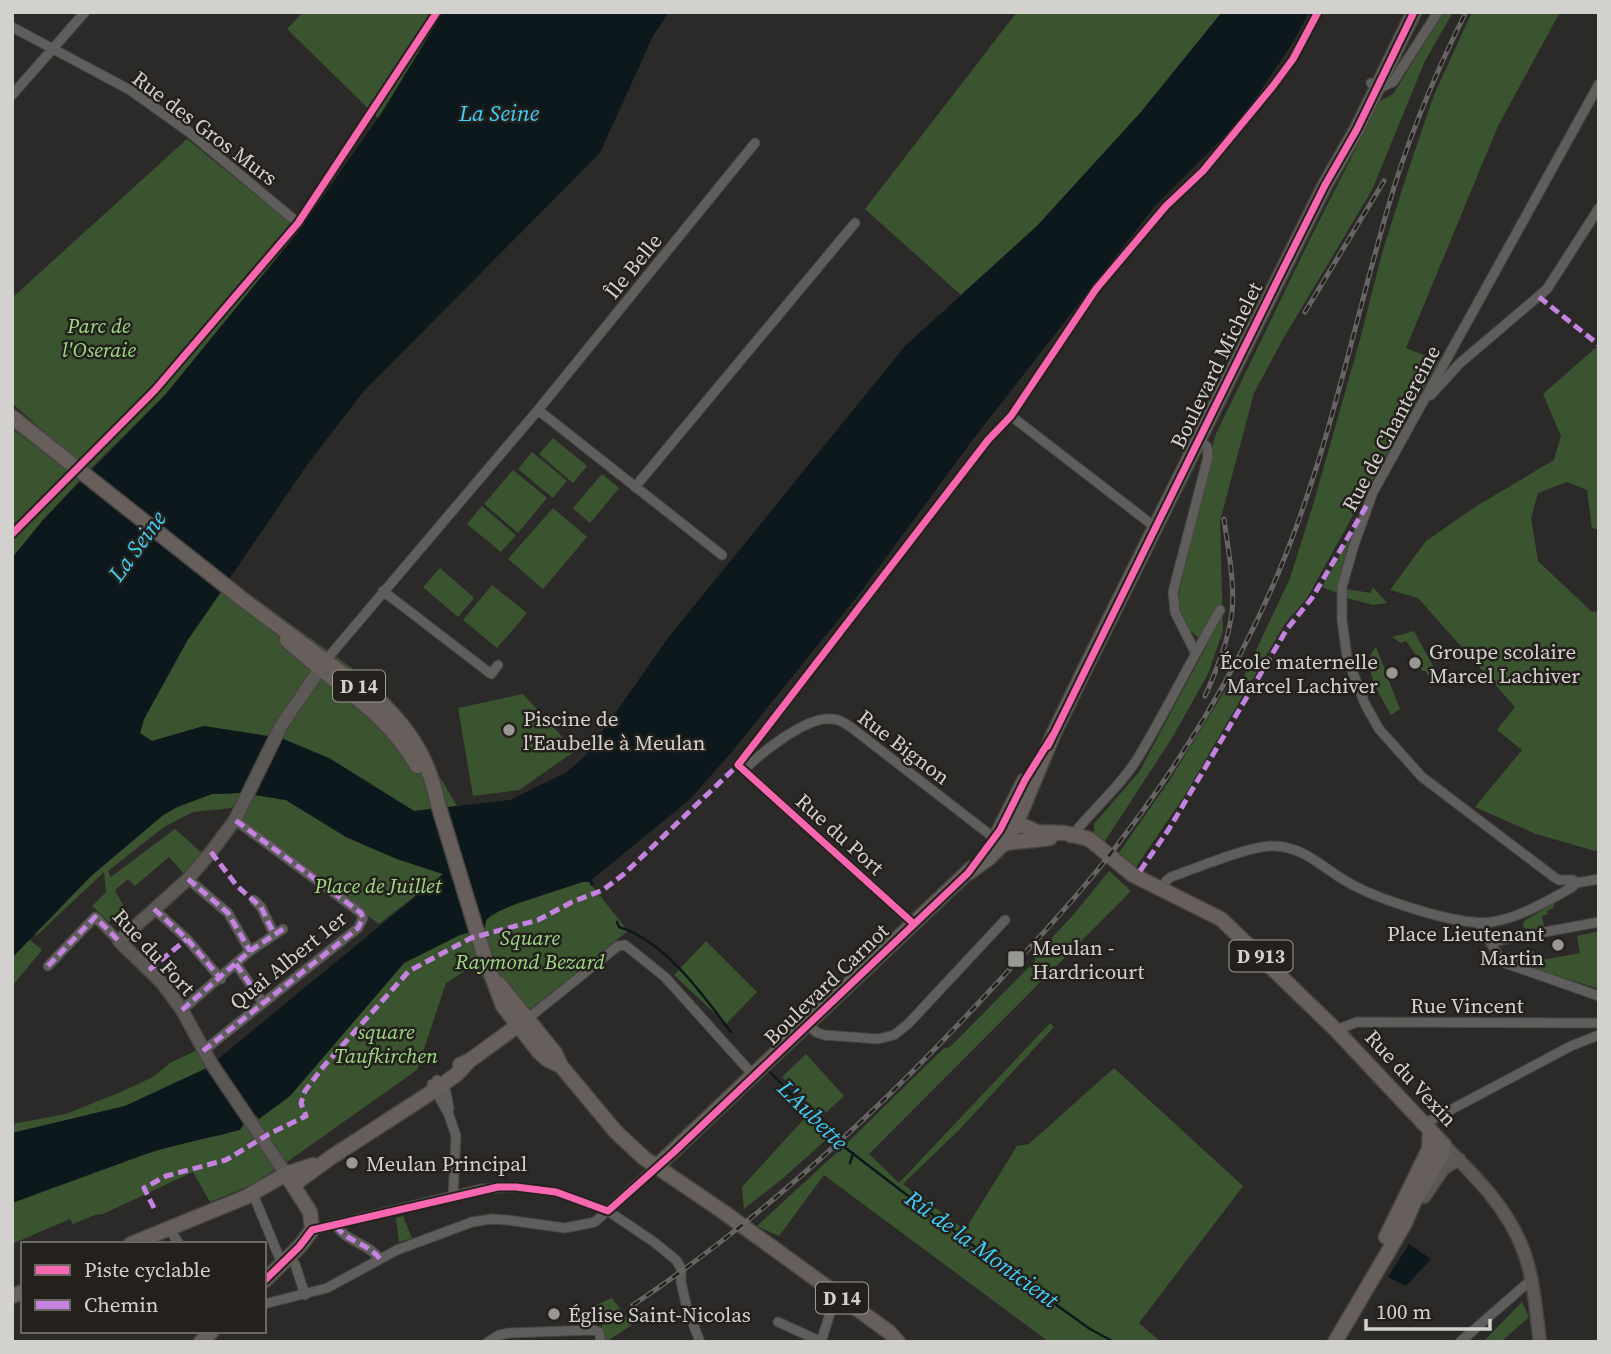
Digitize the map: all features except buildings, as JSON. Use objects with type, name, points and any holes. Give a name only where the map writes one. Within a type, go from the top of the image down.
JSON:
[{"type":"main road","name":"Boulevard Michelet","points":[[1375,85],[1407,12]]},
{"type":"main road","name":"Boulevard Michelet","points":[[1009,830],[1025,780],[1052,735],[1188,462],[1325,185],[1347,133],[1414,12]]},
{"type":"main road","name":"D 14","points":[[12,418],[323,664],[400,738],[438,804],[494,987],[503,1006],[522,1023],[548,1060],[561,1066],[623,1140],[656,1167],[711,1203],[898,1342]]},
{"type":"main road","points":[[1009,830],[1032,842],[1070,837]]},
{"type":"main road","name":"Boulevard Carnot","points":[[656,1167],[968,873],[989,858],[1009,830]]},
{"type":"main road","name":"Rue du Vexin","points":[[1070,837],[1089,839],[1130,873],[1160,891],[1226,923],[1336,1030],[1444,1144]]},
{"type":"main road","points":[[136,1242],[326,1161],[419,1098],[423,1090],[458,1073],[469,1061],[522,1023]]},
{"type":"main road","points":[[1326,1342],[1393,1225],[1429,1149],[1427,1127]]},
{"type":"main road","points":[[1335,1342],[1404,1225],[1415,1200],[1442,1155],[1444,1144]]},
{"type":"main road","points":[[266,1279],[312,1230],[312,1216],[290,1175]]},
{"type":"street","points":[[12,94],[85,12]]},
{"type":"street","points":[[1375,85],[1385,87],[1393,82],[1438,12]]},
{"type":"street","name":"Rue des Gros Murs","points":[[12,27],[130,90],[222,159],[298,223]]},
{"type":"street","name":"Rue de Chantereine","points":[[1576,883],[1573,880],[1559,880],[1554,877],[1410,767],[1379,729],[1353,675],[1344,641],[1342,587],[1373,492],[1599,84]]},
{"type":"street","name":"Île Belle","points":[[323,664],[538,410],[755,143]]},
{"type":"street","points":[[1420,407],[1459,364],[1547,289],[1599,208]]},
{"type":"street","points":[[635,487],[855,223]]},
{"type":"street","points":[[538,410],[722,555]]},
{"type":"street","points":[[1011,416],[1155,527]]},
{"type":"street","points":[[1195,652],[1175,612],[1173,592],[1208,450],[1199,439]]},
{"type":"street","points":[[1188,462],[1204,471]]},
{"type":"street","points":[[383,591],[491,674],[498,665]]},
{"type":"street","points":[[1070,837],[1126,775],[1139,756],[1220,610]]},
{"type":"street","points":[[119,941],[188,878],[211,852],[234,820],[281,726],[323,664]]},
{"type":"street","name":"Rue Bignon","points":[[744,770],[769,746],[785,736],[823,719],[832,719],[852,728],[1009,830]]},
{"type":"street","name":"Rue du Port","points":[[744,770],[914,924]]},
{"type":"street","name":"Quai Albert 1er","points":[[201,1047],[263,1003],[358,928],[363,918],[360,912],[234,820]]},
{"type":"street","points":[[1160,891],[1168,878],[1266,846],[1280,846],[1306,853],[1352,885],[1372,894],[1436,914],[1479,923],[1530,910],[1576,883],[1599,879]]},
{"type":"street","points":[[188,878],[228,913],[250,950]]},
{"type":"street","points":[[182,1010],[250,950],[278,932],[254,900]]},
{"type":"street","points":[[154,909],[187,939],[220,979]]},
{"type":"street","name":"Rue du Fort","points":[[48,966],[95,917],[163,984],[182,1010],[211,1063],[290,1175]]},
{"type":"street","points":[[808,1024],[816,1032],[836,1037],[878,1039],[894,1035],[908,1024],[1005,920]]},
{"type":"street","points":[[1490,922],[1495,933],[1493,943]]},
{"type":"street","points":[[1493,943],[1599,922]]},
{"type":"street","points":[[1479,923],[1493,943],[1498,958],[1506,964],[1599,996]]},
{"type":"street","points":[[522,1023],[618,946],[628,946],[665,977],[757,1073]]},
{"type":"street","points":[[236,964],[263,1003]]},
{"type":"street","name":"Rue Vincent","points":[[1336,1030],[1357,1022],[1599,1023]]},
{"type":"street","points":[[1427,1127],[1552,1056],[1599,1035]]},
{"type":"street","points":[[436,1084],[447,1096],[449,1115],[456,1136],[453,1196]]},
{"type":"street","points":[[1429,1149],[1444,1144]]},
{"type":"street","name":"Rue du Vexin","points":[[1444,1144],[1489,1191],[1505,1214],[1524,1253],[1531,1280],[1540,1342]]},
{"type":"street","points":[[1404,1225],[1443,1169],[1459,1159]]},
{"type":"street","points":[[266,1304],[305,1295],[338,1283],[384,1256],[461,1225],[483,1220],[565,1227],[595,1222],[604,1210],[656,1167]]},
{"type":"street","points":[[312,1230],[481,1189],[516,1186],[555,1192],[604,1210],[670,1255],[681,1268],[687,1308],[700,1342]]},
{"type":"street","points":[[253,1194],[270,1236],[286,1260],[295,1264],[305,1295]]},
{"type":"street","points":[[336,1226],[346,1237],[384,1256]]},
{"type":"street","points":[[169,1228],[178,1242]]},
{"type":"street","points":[[1460,1342],[1531,1280]]},
{"type":"street","points":[[778,1322],[821,1342],[836,1294]]},
{"type":"street","points":[[489,1340],[509,1333],[597,1331],[601,1342]]},
{"type":"green space","points":[[303,12],[443,12],[378,118],[287,29]]},
{"type":"green space","points":[[1017,12],[1222,12],[1141,112],[1037,226],[961,295],[865,209]]},
{"type":"green space","points":[[1444,12],[1453,12],[1425,61],[1372,190],[1254,393],[1220,521],[1223,631],[1208,674],[1172,738],[1103,844],[1094,835],[1094,824],[1139,772],[1207,645],[1187,628],[1177,601],[1215,436],[1380,101],[1393,94]]},
{"type":"green space","points":[[1472,12],[1560,12],[1498,126],[1406,348],[1439,361],[1307,598],[1284,625],[1185,795],[1136,867],[1118,854],[1169,781],[1226,689],[1244,676],[1290,578],[1361,336],[1382,253],[1409,168],[1434,95]]},
{"type":"green space","name":"Parc de l'Oseraie","points":[[187,139],[299,230],[165,395],[88,471],[12,403],[12,298]]},
{"type":"green space","points":[[1599,345],[1599,530],[1592,528],[1587,490],[1567,482],[1538,493],[1531,518],[1538,561],[1592,612],[1599,611],[1599,852],[1536,834],[1475,807],[1522,750],[1497,730],[1515,707],[1418,598],[1390,590],[1426,541],[1475,507],[1554,460],[1561,436],[1543,394]]},
{"type":"green space","points":[[12,429],[81,479],[12,558]]},
{"type":"green space","points":[[553,438],[587,466],[573,483],[539,454]]},
{"type":"green space","points":[[532,452],[567,481],[553,498],[518,469]]},
{"type":"green space","points":[[513,470],[547,498],[518,533],[484,504]]},
{"type":"green space","points":[[602,474],[619,488],[590,523],[573,508]]},
{"type":"green space","points":[[482,506],[516,535],[501,552],[467,524]]},
{"type":"green space","points":[[553,508],[587,537],[543,589],[508,559]]},
{"type":"green space","points":[[1350,537],[1337,593],[1322,587]]},
{"type":"green space","points":[[440,568],[474,598],[458,617],[423,587]]},
{"type":"green space","points":[[230,580],[353,669],[409,725],[457,806],[414,811],[329,758],[204,726],[152,741],[140,733],[144,719],[187,641]]},
{"type":"green space","points":[[492,585],[527,613],[497,648],[463,620]]},
{"type":"green space","points":[[1373,587],[1387,603],[1373,605],[1347,598],[1347,589],[1370,593]]},
{"type":"green space","points":[[1414,631],[1437,673],[1445,677],[1434,683],[1425,671],[1422,671],[1406,641],[1401,643],[1392,637]]},
{"type":"green space","points":[[1376,647],[1400,709],[1391,715],[1370,672],[1371,654]]},
{"type":"green space","name":"Piscine de l'Eaubelle à Meulan","points":[[523,694],[575,751],[519,790],[473,796],[458,708]]},
{"type":"green space","points":[[241,793],[232,808],[193,812],[164,827],[108,871],[111,877],[175,829],[205,856],[187,877],[169,857],[135,886],[128,879],[115,890],[124,907],[109,922],[92,906],[106,892],[104,872],[36,936],[34,933],[91,876],[162,816],[212,794]]},
{"type":"green space","name":"Place de Juillet","points":[[252,794],[286,800],[346,837],[397,859],[443,874],[379,924],[243,823],[242,813]]},
{"type":"green space","points":[[1109,871],[1131,891],[869,1154],[899,1183],[1050,1023],[1054,1027],[960,1129],[903,1184],[965,1230],[1017,1146],[1029,1144],[1114,1068],[1243,1186],[1139,1323],[1161,1342],[1049,1342],[824,1175],[779,1236],[757,1226],[943,1049],[950,1047],[1036,960],[1034,957]]},
{"type":"green space","name":"square Taufkirchen","points":[[586,881],[628,931],[517,1020],[473,966],[446,983],[417,1070],[249,1186],[210,1202],[193,1172],[103,1214],[73,1224],[70,1219],[12,1244],[12,1203],[122,1161],[226,1134],[257,1115],[259,1118],[290,1096],[404,963],[460,935],[484,928],[486,920],[502,909]]},
{"type":"green space","points":[[1555,902],[1553,908],[1547,911],[1548,914],[1542,916],[1544,927],[1528,930],[1523,927],[1524,921]]},
{"type":"green space","points":[[1599,931],[1599,989],[1508,960],[1503,954],[1513,953],[1515,957],[1523,959],[1529,957],[1528,952],[1533,951],[1536,961],[1580,953],[1577,936]]},
{"type":"green space","points":[[29,939],[42,950],[12,986],[12,958]]},
{"type":"green space","points":[[706,941],[757,992],[726,1024],[674,975]]},
{"type":"green space","points":[[195,1051],[200,1054],[207,1068],[125,1106],[12,1133],[12,1124],[66,1114],[153,1077],[170,1063]]},
{"type":"green space","points":[[806,1054],[844,1096],[822,1116],[829,1137],[744,1209],[742,1187],[814,1108],[782,1077]]},
{"type":"green space","points":[[403,1216],[412,1238],[399,1242],[396,1218]]},
{"type":"green space","points":[[612,1298],[632,1325],[606,1342],[602,1335],[602,1312],[596,1312],[594,1306]]},
{"type":"green space","points":[[1522,1302],[1529,1317],[1501,1342],[1483,1342]]},
{"type":"water","name":"La Seine","points":[[443,12],[669,12],[653,36],[600,153],[363,392],[307,465],[187,641],[144,719],[140,733],[152,741],[204,726],[281,738],[329,758],[414,811],[510,800],[567,772],[585,756],[668,638],[905,346],[1037,226],[1141,112],[1222,12],[1309,12],[1292,44],[1253,102],[1227,134],[1155,206],[971,442],[860,593],[730,754],[688,801],[595,877],[591,886],[589,882],[582,882],[517,903],[491,915],[486,920],[485,928],[460,935],[404,963],[290,1096],[259,1119],[256,1116],[240,1130],[157,1150],[12,1203],[12,1133],[125,1106],[207,1068],[443,874],[397,859],[346,837],[286,800],[241,793],[212,794],[176,807],[162,816],[91,876],[12,958],[12,558],[43,520],[165,395],[299,231],[387,105]]},
{"type":"water","points":[[1409,1244],[1431,1259],[1406,1286],[1388,1277]]},
{"type":"waterway","name":"L'Aubette","points":[[617,922],[619,927],[652,944],[682,971],[731,1032]]},
{"type":"waterway","name":"Rû de la Montcient","points":[[768,1070],[839,1143],[971,1244],[1090,1329],[1114,1342]]},
{"type":"waterway","name":"L'Aubette","points":[[850,1163],[853,1153]]},
{"type":"railway","points":[[633,1305],[728,1236],[818,1162],[944,1040],[1044,933],[1100,867],[1180,757],[1228,677],[1269,595],[1286,554],[1329,427],[1403,160],[1432,85],[1466,12]]},
{"type":"railway","points":[[1305,312],[1384,181]]},
{"type":"railway","points":[[1205,696],[1222,655],[1232,612],[1232,577],[1224,519]]},
{"type":"marked path","points":[[1539,297],[1599,345]]},
{"type":"marked path","points":[[1140,871],[1169,829],[1287,629],[1312,598],[1367,505]]},
{"type":"marked path","points":[[154,1208],[144,1188],[166,1176],[226,1160],[306,1116],[301,1103],[305,1091],[323,1067],[409,971],[471,938],[538,920],[603,890],[624,874],[738,765]]},
{"type":"marked path","points":[[203,1051],[358,928],[363,918],[361,913],[235,820]]},
{"type":"marked path","points":[[211,852],[237,886],[261,907],[274,934]]},
{"type":"marked path","points":[[188,879],[228,913],[250,951]]},
{"type":"marked path","points":[[154,909],[187,939],[221,979]]},
{"type":"marked path","points":[[48,966],[95,917],[119,941]]},
{"type":"marked path","points":[[182,1010],[250,951],[283,929]]},
{"type":"marked path","points":[[149,970],[187,939]]},
{"type":"marked path","points":[[236,964],[263,1003]]},
{"type":"marked path","points":[[336,1226],[380,1259]]},
{"type":"cycle path","points":[[12,534],[155,390],[298,223],[437,12]]},
{"type":"cycle path","points":[[914,924],[738,765],[988,440],[1011,416],[1096,289],[1166,206],[1203,171],[1273,86],[1293,59],[1318,12]]},
{"type":"cycle path","points":[[1048,746],[1282,271],[1325,185],[1357,129],[1414,12]]},
{"type":"cycle path","points":[[266,1279],[299,1247],[312,1230],[498,1187],[556,1192],[608,1211],[673,1153],[968,873],[1000,830],[1025,780],[1053,735]]},
{"type":"place","name":"Groupe scolaire Marcel Lachiver","points":[[1415,663]]},
{"type":"place","name":"École maternelle Marcel Lachiver","points":[[1392,673]]},
{"type":"place","name":"Piscine de l'Eaubelle à Meulan","points":[[509,730]]},
{"type":"place","name":"Place Lieutenant Martin","points":[[1558,945]]},
{"type":"place","name":"Meulan - Hardricourt","points":[[1016,959]]},
{"type":"place","name":"Meulan Principal","points":[[352,1163]]},
{"type":"place","name":"Église Saint-Nicolas","points":[[554,1314]]},
{"type":"park label","name":"Square Raymond Bezard","points":[[530,949]]}]
